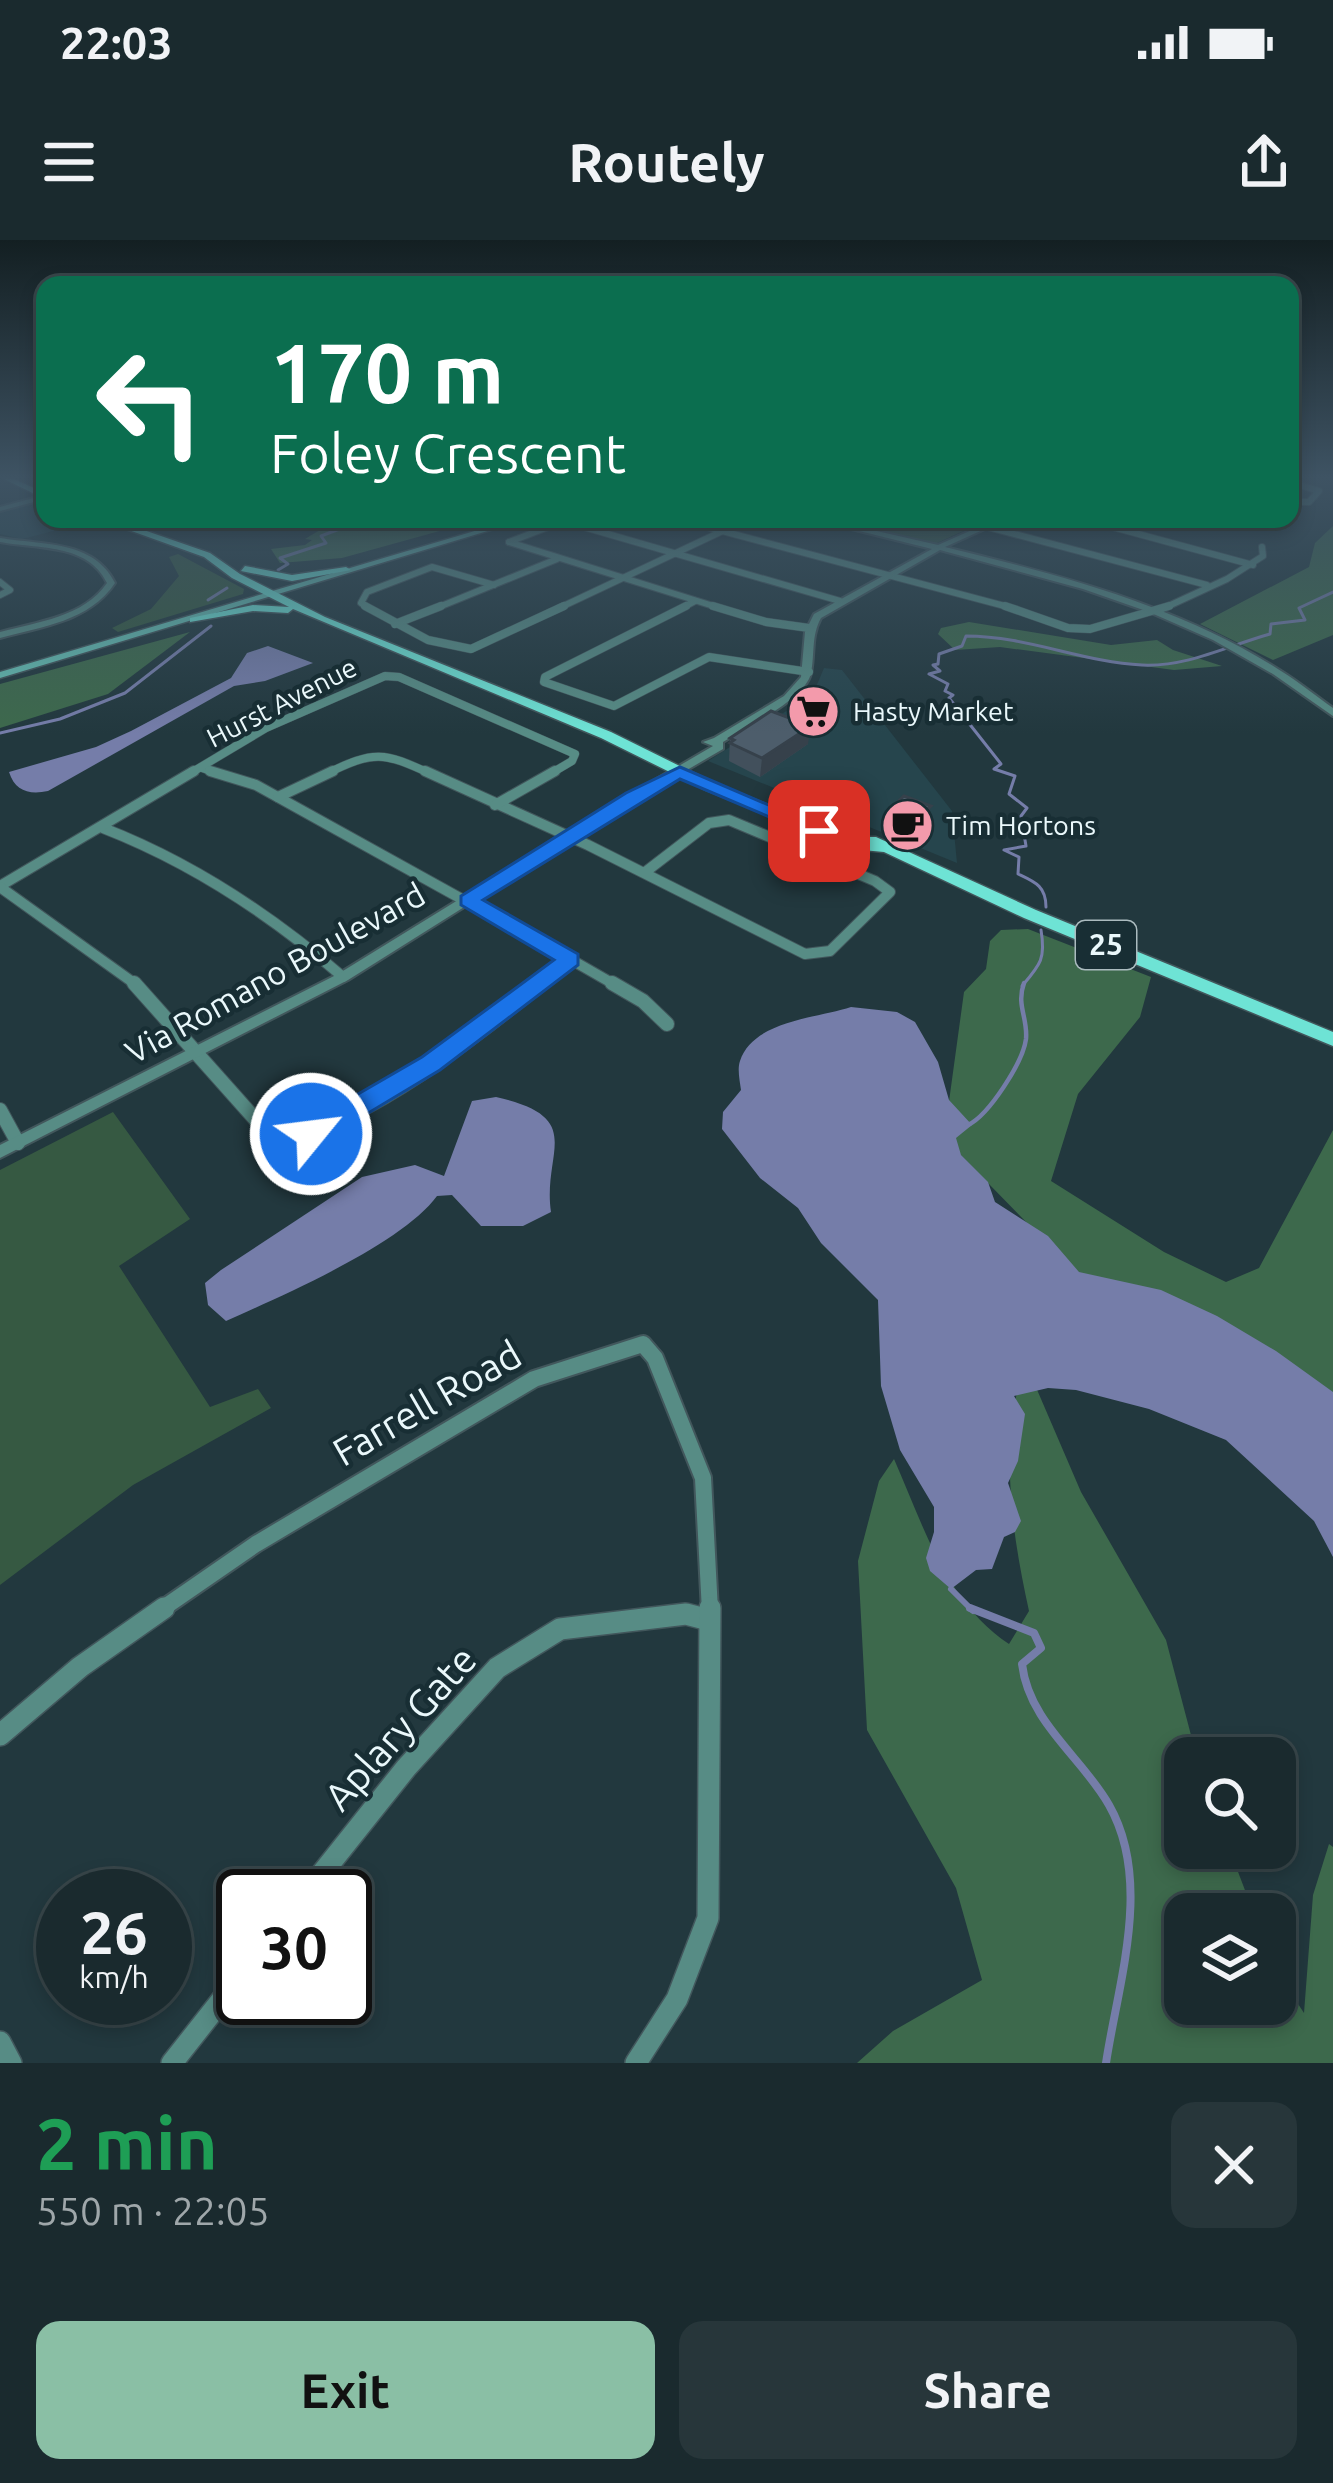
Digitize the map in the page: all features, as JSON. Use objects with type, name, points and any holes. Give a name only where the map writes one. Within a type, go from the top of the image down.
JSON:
[{"type":"main road","name":"25","points":[[223,564],[346,626],[856,846],[880,848],[1333,1040]]},
{"type":"main road","points":[[228,564],[268,577],[348,572]]},
{"type":"main road","points":[[0,675],[373,564]]},
{"type":"main road","points":[[162,626],[260,608],[324,616],[318,600],[323,587],[348,572]]},
{"type":"main road","points":[[194,620],[276,593]]},
{"type":"street","points":[[0,635],[83,607],[107,592],[111,583],[106,568],[99,564]]},
{"type":"street","points":[[395,624],[545,564]]},
{"type":"street","points":[[574,564],[766,622],[809,628]]},
{"type":"street","points":[[494,585],[433,567],[367,592],[361,603],[395,624],[456,650],[471,650],[650,564]]},
{"type":"street","points":[[712,564],[840,601]]},
{"type":"street","points":[[849,564],[1037,614],[1070,629],[1180,604],[1253,565]]},
{"type":"street","points":[[695,601],[544,677],[544,682],[614,706],[709,657],[809,672],[809,628],[817,616],[914,564]]},
{"type":"street","points":[[1001,564],[1075,582],[1153,612],[1292,679],[1333,713]]},
{"type":"street","points":[[1129,564],[1208,585]]},
{"type":"street","points":[[0,582],[10,590],[0,596]]},
{"type":"street","name":"Via Romano Boulevard","points":[[0,1152],[343,977],[679,766],[719,747],[717,741],[787,698],[809,672]]},
{"type":"street","name":"Hurst Avenue","points":[[0,887],[274,724],[379,677],[397,676],[575,754],[570,762],[495,805]]},
{"type":"street","points":[[278,797],[364,755],[381,753],[569,837],[796,951],[818,955],[830,951],[890,892],[875,881],[729,820],[708,824],[644,873]]},
{"type":"street","points":[[202,768],[278,797],[468,900],[643,1000],[667,1024]]},
{"type":"street","points":[[104,828],[173,855],[282,925],[343,977]]},
{"type":"street","points":[[0,887],[139,987],[272,1138],[284,1144],[298,1141],[431,1064],[570,959]]},
{"type":"street","points":[[0,1110],[18,1143]]},
{"type":"street","name":"Farrell Road","points":[[0,1735],[80,1666],[256,1544],[534,1379],[643,1344],[655,1358],[673,1398],[703,1478],[709,1620],[708,1918],[677,1999],[636,2063]]},
{"type":"street","name":"Aplary Gate","points":[[326,1869],[406,1768],[497,1668],[560,1629],[686,1614],[709,1620]]},
{"type":"street","points":[[172,2063],[216,2007]]},
{"type":"street","points":[[0,2042],[11,2063]]},
{"type":"shaded area","points":[[824,668],[842,670],[952,811],[957,863],[708,761],[813,694]]},
{"type":"green space","points":[[173,564],[197,564],[244,589],[243,594],[118,632],[112,628],[151,609],[179,576]]},
{"type":"green space","points":[[1333,564],[1333,635],[1273,660],[1200,624],[1309,567]]},
{"type":"green space","points":[[969,622],[1111,645],[1157,640],[1222,666],[1174,670],[1000,647],[955,650],[938,634],[941,628]]},
{"type":"green space","points":[[190,632],[108,694],[0,728],[0,684]]},
{"type":"green space","points":[[1028,929],[1151,977],[1140,1017],[1078,1094],[1051,1181],[1164,1252],[1226,1282],[1259,1268],[1333,1130],[1333,1439],[1074,1271],[944,1138],[964,992],[986,969],[990,941],[1001,930]]},
{"type":"green space","points":[[113,1112],[190,1219],[119,1266],[210,1407],[258,1389],[271,1408],[133,1485],[0,1585],[0,1170]]},
{"type":"green space","points":[[1035,1385],[1081,1492],[1166,1640],[1191,1737],[1164,1737],[1164,1869],[1237,1869],[1246,1893],[1164,1893],[1164,2025],[1296,2025],[1296,2001],[1304,2013],[1313,1895],[1329,1844],[1333,1847],[1333,2063],[857,2063],[893,2031],[982,1980],[956,1888],[867,1730],[858,1561],[879,1481],[894,1459],[953,1585],[987,1627],[1009,1644],[1029,1611],[1011,1502],[1010,1447],[1017,1392]]},
{"type":"water","points":[[268,646],[313,663],[265,681],[234,686],[48,791],[24,790],[15,784],[9,772],[96,747],[131,731],[231,678],[247,653]]},
{"type":"water","points":[[851,1007],[897,1012],[915,1022],[938,1062],[949,1100],[972,1125],[956,1138],[961,1155],[988,1182],[995,1202],[1048,1236],[1079,1272],[1161,1290],[1217,1316],[1333,1392],[1333,1557],[1314,1521],[1226,1440],[1149,1409],[1076,1390],[1048,1388],[1014,1396],[1025,1414],[1018,1461],[1008,1483],[1021,1521],[1015,1532],[1004,1537],[992,1569],[976,1570],[951,1589],[930,1571],[926,1558],[934,1532],[934,1507],[900,1450],[881,1386],[878,1300],[821,1243],[798,1208],[760,1178],[722,1129],[723,1112],[741,1090],[740,1061],[747,1047],[772,1029]]},
{"type":"water","points":[[496,1097],[524,1105],[542,1115],[551,1127],[555,1140],[551,1212],[523,1226],[481,1226],[452,1195],[437,1196],[370,1250],[278,1298],[226,1321],[208,1305],[205,1283],[362,1177],[415,1165],[444,1176],[472,1101]]},
{"type":"building","points":[[771,711],[811,726],[762,758],[730,743],[734,740],[730,738]]},
{"type":"building","points":[[904,796],[931,806],[918,817],[892,807]]},
{"type":"waterway","points":[[278,570],[288,564]]},
{"type":"waterway","points":[[208,600],[227,588]]},
{"type":"waterway","points":[[1046,907],[1042,889],[1018,874],[1019,857],[1004,850],[1026,846],[1021,816],[1027,808],[1009,794],[1015,776],[994,769],[1001,764],[949,698],[953,695],[945,691],[948,684],[929,674],[940,671],[933,665],[938,664],[939,654],[962,646],[966,636],[1011,640],[1120,663],[1175,663],[1270,634],[1271,624],[1305,620],[1299,608],[1333,592]]},
{"type":"waterway","points":[[0,733],[60,719],[125,693],[211,626]]},
{"type":"waterway","points":[[1024,984],[1040,961],[1041,930]]},
{"type":"waterway","points":[[968,1125],[995,1099],[1024,1049],[1024,984]]},
{"type":"waterway","points":[[951,1589],[970,1608]]},
{"type":"waterway","points":[[970,1608],[1034,1633],[1041,1648],[1022,1664],[1035,1704],[1098,1788],[1122,1835],[1131,1899],[1106,2063]]},
{"type":"waterway","points":[[970,1608],[973,1611]]},
{"type":"place","name":"Hasty Market","points":[[814,712]]},
{"type":"place","name":"Tim Hortons","points":[[907,826]]},
{"type":"route","points":[[311,1134],[431,1064],[570,959],[468,900],[633,796],[680,772],[819,831]]}]
